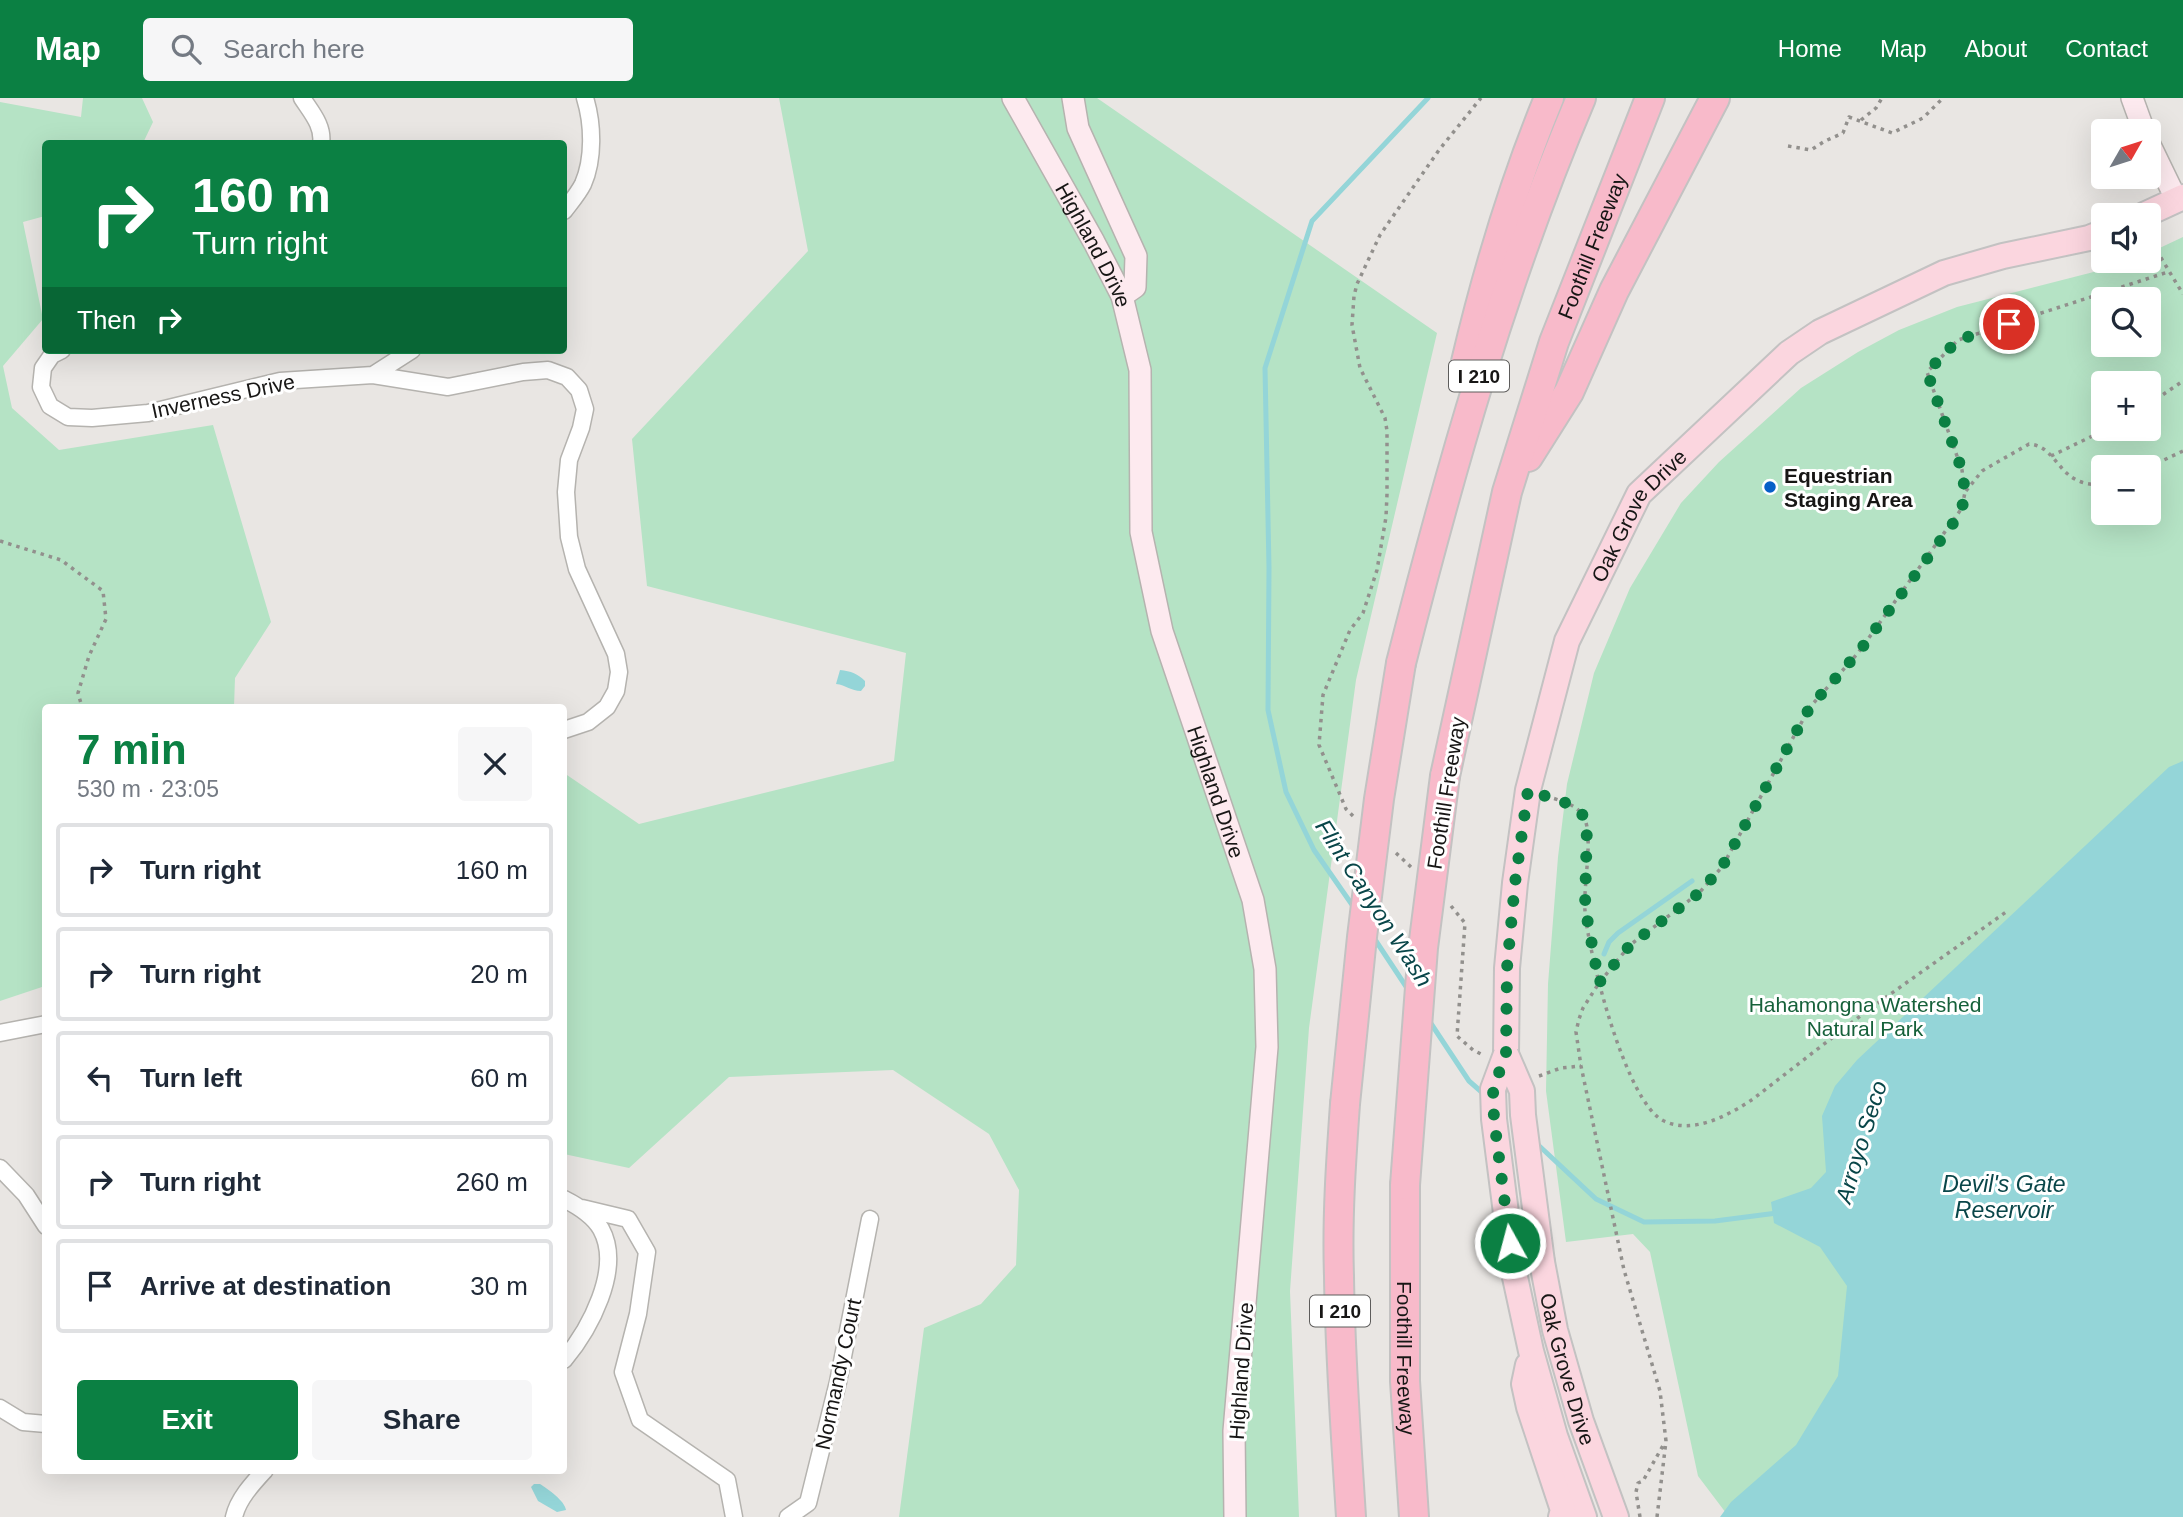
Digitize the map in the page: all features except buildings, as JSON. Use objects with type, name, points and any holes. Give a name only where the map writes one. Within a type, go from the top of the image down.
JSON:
[{"type":"highway","points":[[1401,663],[1435,493],[1479,306],[1527,152],[1549,98]]},
{"type":"highway","name":"I 210","points":[[1351,1517],[1338,1274],[1340,1183],[1362,937],[1379,799],[1401,663],[1441,505],[1513,270],[1551,167],[1581,98]]},
{"type":"highway","name":"Foothill Freeway","points":[[1413,1517],[1405,1381],[1405,1185],[1423,948],[1446,776],[1507,492],[1554,342],[1650,98]]},
{"type":"highway","points":[[1507,492],[1569,392],[1614,291],[1715,98]]},
{"type":"main road","points":[[2161,207],[2180,199]]},
{"type":"main road","name":"Oak Grove Drive","points":[[1584,1517],[1531,1351],[1513,1268],[1494,1119],[1493,1089],[1506,1054],[1507,968],[1528,790],[1567,641],[1639,494],[1789,353],[1828,327],[1944,273],[2003,256],[2091,237]]},
{"type":"main road","name":"Oak Grove Drive","points":[[1506,1054],[1522,1091],[1542,1262],[1555,1330],[1581,1421],[1616,1517]]},
{"type":"main road","points":[[1531,1351],[1524,1384],[1563,1510],[1561,1517]]},
{"type":"street","points":[[302,98],[318,122],[322,140]]},
{"type":"street","points":[[567,207],[583,185],[591,154],[590,114],[586,98]]},
{"type":"street","name":"Highland Drive","points":[[1013,98],[1122,296],[1140,370],[1143,545],[1162,632],[1253,900],[1265,969],[1267,1048],[1234,1431],[1235,1517]]},
{"type":"street","points":[[1073,98],[1078,128],[1136,256],[1135,287],[1122,296]]},
{"type":"street","points":[[2132,98],[2140,119]]},
{"type":"street","points":[[2161,165],[2180,199]]},
{"type":"street","name":"Inverness Drive","points":[[54,354],[43,368],[41,387],[50,405],[68,417],[92,418],[148,413],[280,381],[373,375],[448,387],[523,372],[548,370],[568,377],[579,390],[585,409],[569,460],[566,492],[569,537],[577,569],[616,654],[619,673],[616,691],[607,707],[588,722],[567,729]]},
{"type":"street","points":[[373,375],[406,354]]},
{"type":"street","points":[[0,1033],[42,1025]]},
{"type":"street","points":[[0,1168],[26,1195],[42,1220]]},
{"type":"street","points":[[567,1200],[582,1208],[628,1219],[647,1252],[638,1314],[624,1372],[640,1420],[727,1480],[734,1517]]},
{"type":"street","points":[[567,1356],[593,1315],[607,1275],[608,1248],[601,1227],[582,1208]]},
{"type":"street","name":"Normandy Court","points":[[788,1517],[808,1503],[838,1382],[870,1219]]},
{"type":"street","points":[[0,1408],[23,1422],[42,1424]]},
{"type":"street","points":[[234,1517],[236,1508],[261,1474]]},
{"type":"path","points":[[1356,818],[1346,809],[1319,745],[1323,695],[1350,631],[1363,613],[1377,570],[1386,517],[1388,463],[1385,418],[1360,368],[1352,325],[1354,296],[1380,235],[1439,150],[1481,98]]},
{"type":"path","points":[[1861,120],[1882,98]]},
{"type":"path","points":[[1788,146],[1811,150],[1843,133],[1849,117],[1892,133],[1923,118],[1942,98]]},
{"type":"path","points":[[2161,259],[2183,294]]},
{"type":"path","points":[[1657,1517],[1666,1441],[1660,1391],[1624,1270],[1581,1066],[1576,1032],[1583,1008],[1599,983],[1630,945],[1699,893],[1722,867],[1810,707],[1858,653],[1962,508],[1965,492],[1962,470],[1927,372],[1958,340],[2168,272]]},
{"type":"path","points":[[2161,396],[2183,381]]},
{"type":"path","points":[[2051,456],[2091,437]]},
{"type":"path","points":[[1965,492],[1982,471],[2029,443],[2039,446],[2077,481],[2091,484]]},
{"type":"path","points":[[2161,461],[2183,451]]},
{"type":"path","points":[[0,541],[61,560],[103,591],[106,619],[89,656],[78,693],[81,704]]},
{"type":"path","points":[[1528,790],[1572,805],[1584,818],[1588,832],[1585,907],[1599,983],[1640,1097],[1661,1120],[1675,1125],[1690,1125],[1733,1112],[1868,1010],[2006,912]]},
{"type":"path","points":[[1387,845],[1416,872]]},
{"type":"path","points":[[1451,905],[1465,923],[1458,1036],[1473,1050]]},
{"type":"path","points":[[1538,1076],[1561,1068],[1581,1066]]},
{"type":"path","points":[[1640,1517],[1636,1492],[1638,1483],[1643,1481],[1666,1441]]},
{"type":"green space","points":[[83,98],[142,98],[153,122],[144,140],[42,140],[42,217],[23,222],[42,320],[3,366],[12,408],[59,450],[213,425],[271,622],[235,678],[234,704],[42,704],[42,987],[0,1001],[0,102],[81,117]]},
{"type":"green space","points":[[779,98],[1097,98],[1437,333],[1356,680],[1309,1028],[1290,1291],[1299,1517],[899,1517],[924,1328],[981,1304],[1016,1265],[1019,1190],[989,1134],[893,1070],[729,1077],[629,1168],[567,1155],[567,775],[639,824],[894,761],[906,653],[647,586],[632,439],[808,251]]},
{"type":"green space","name":"Hahamongna Watershed Natural Park","points":[[2183,237],[2183,1517],[1729,1517],[1698,1476],[1650,1252],[1633,1234],[1566,1242],[1546,1091],[1548,984],[1567,784],[1594,673],[1630,588],[1681,503],[1719,462],[1801,388],[1899,330],[1957,307],[2091,273],[2161,273],[2161,247]]},
{"type":"water","points":[[840,670],[854,673],[865,681],[861,691],[836,684]]},
{"type":"water","name":"Devil's Gate Reservoir","points":[[2183,761],[2183,1517],[1720,1517],[1731,1502],[1796,1445],[1838,1376],[1847,1286],[1820,1247],[1774,1223],[1771,1202],[1811,1188],[1826,1172],[1822,1116],[1835,1086],[1857,1060],[2169,767]]},
{"type":"water","points":[[540,1484],[551,1492],[563,1503],[566,1510],[557,1512],[538,1501],[531,1487]]},
{"type":"waterway","name":"Flint Canyon Wash","points":[[1355,909],[1314,850],[1286,792],[1268,710],[1269,568],[1265,368],[1312,221],[1428,98]]},
{"type":"waterway","points":[[1604,954],[1609,942],[1618,933],[1692,881]]},
{"type":"waterway","name":"Flint Canyon Wash","points":[[1372,935],[1409,991]]},
{"type":"waterway","name":"Flint Canyon Wash","points":[[1428,1019],[1469,1081],[1485,1095]]},
{"type":"waterway","name":"Flint Canyon Wash","points":[[1535,1142],[1596,1199],[1644,1222],[1715,1221],[1777,1213]]},
{"type":"place","name":"Equestrian Staging Area","points":[[1770,487]]},
{"type":"route","points":[[1510,1243],[1494,1119],[1493,1089],[1506,1054],[1507,968],[1528,790],[1572,805],[1582,814],[1587,824],[1585,907],[1599,983],[1630,945],[1699,893],[1722,867],[1810,707],[1858,653],[1954,522],[1962,508],[1965,492],[1962,470],[1927,372],[1958,340],[2009,324]]},
{"type":"water label","name":"Arroyo Seco","points":[[1861,1142]]}]
